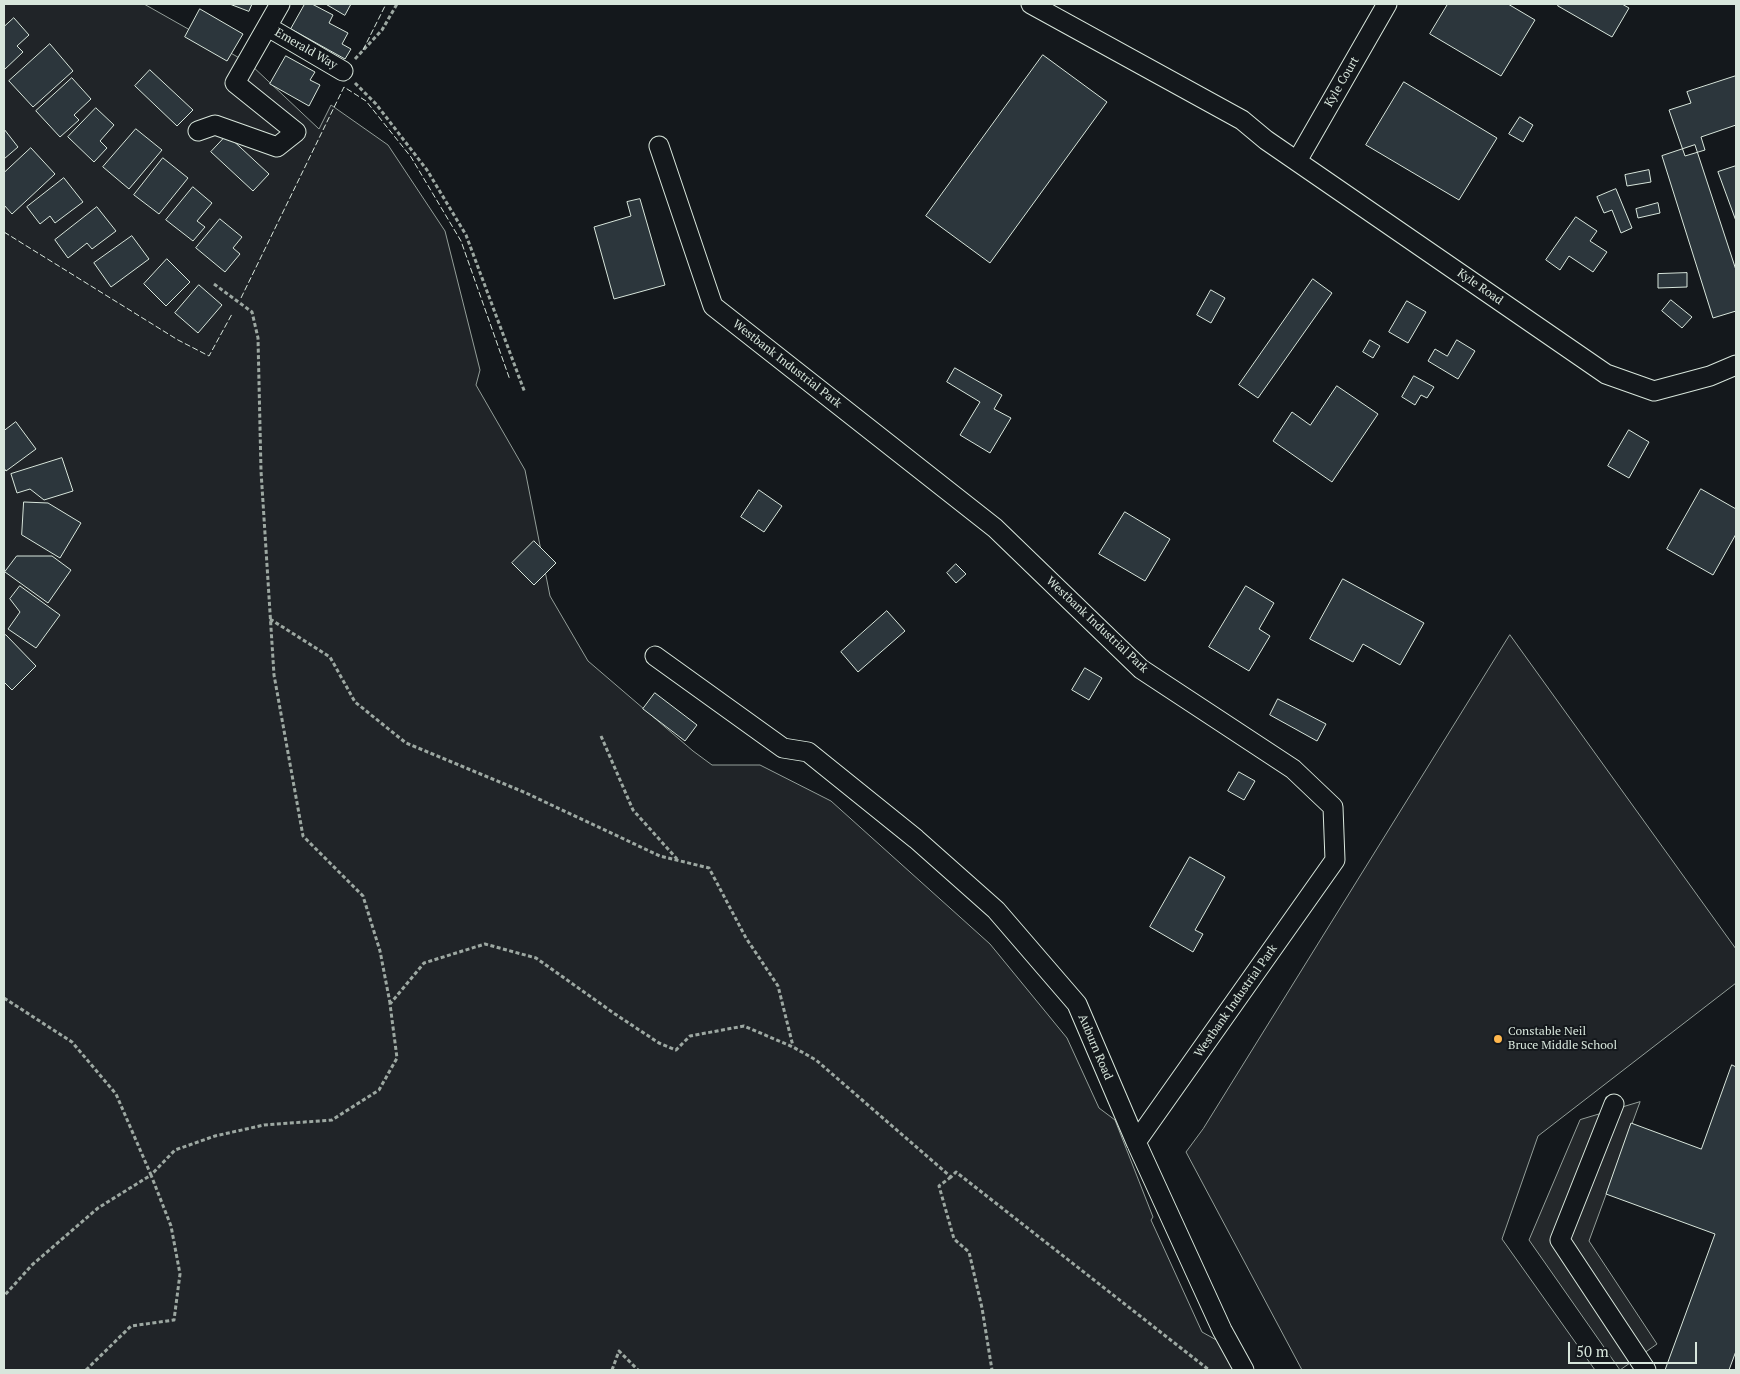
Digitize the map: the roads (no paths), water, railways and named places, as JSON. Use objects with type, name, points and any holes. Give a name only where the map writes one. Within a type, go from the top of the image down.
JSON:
[{"type":"street","name":"Emerald Way","points":[[198,131],[215,125],[277,147],[296,132],[235,83],[280,4]]},
{"type":"street","name":"Kyle Road","points":[[1031,4],[1242,120],[1297,161],[1606,374],[1654,392],[1710,376],[1736,365]]},
{"type":"street","name":"Kyle Court","points":[[1297,161],[1386,4]]},
{"type":"street","name":"Emerald Way","points":[[268,27],[343,71]]},
{"type":"street","name":"Westbank Industrial Park","points":[[659,146],[713,306],[995,528],[1141,669],[1293,769],[1333,807],[1335,860],[1136,1142]]},
{"type":"street","name":"Auburn Road","points":[[655,656],[783,748],[808,752],[916,839],[996,910],[1077,1004],[1136,1142],[1222,1330],[1244,1370]]},
{"type":"street","points":[[1614,1104],[1560,1240],[1646,1370]]},
{"type":"place","name":"Constable Neil Bruce Middle School","points":[[1498,1039]]}]
